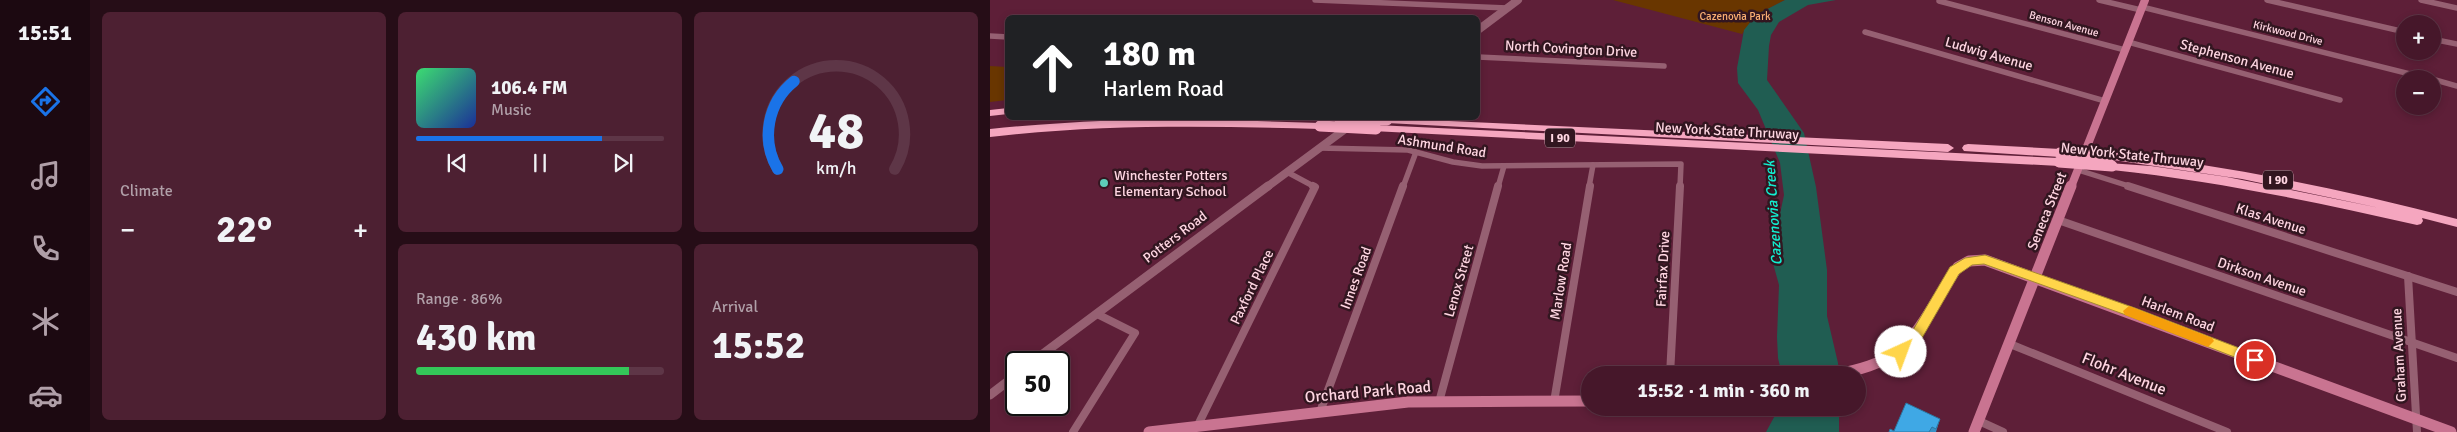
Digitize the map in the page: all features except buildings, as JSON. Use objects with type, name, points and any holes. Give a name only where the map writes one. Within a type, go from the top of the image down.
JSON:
[{"type":"highway","points":[[990,113],[1005,111]]},
{"type":"highway","points":[[990,124],[1041,120]]},
{"type":"highway","name":"New York State Thruway","points":[[1387,120],[1734,137],[1817,146],[2112,161],[2167,162],[2291,182],[2457,223]]},
{"type":"highway","points":[[1475,120],[1499,124]]},
{"type":"highway","name":"New York State Thruway","points":[[990,133],[1103,123],[1213,122],[1744,148],[1817,146]]},
{"type":"highway","points":[[990,139],[1103,123]]},
{"type":"highway","name":"New York State Thruway","points":[[2112,161],[2258,185],[2457,231]]},
{"type":"main road","name":"Seneca Street","points":[[1974,432],[2143,6]]},
{"type":"main road","points":[[1866,368],[1890,359],[1910,343],[1955,271],[1963,263],[1977,260],[1993,261],[2035,277]]},
{"type":"main road","name":"Harlem Road","points":[[2035,277],[2451,432]]},
{"type":"main road","name":"Orchard Park Road","points":[[1149,432],[1408,402],[1581,401]]},
{"type":"street","points":[[1315,0],[1508,8]]},
{"type":"street","points":[[1480,29],[1518,0]]},
{"type":"street","name":"Kirkwood Drive","points":[[2099,0],[2143,6],[2396,70]]},
{"type":"street","points":[[2267,0],[2396,30]]},
{"type":"street","points":[[2421,0],[2457,8]]},
{"type":"street","name":"Benson Avenue","points":[[1939,1],[2127,46]]},
{"type":"street","name":"Ludwig Avenue","points":[[1865,32],[2105,101]]},
{"type":"street","points":[[990,36],[1005,37]]},
{"type":"street","points":[[2441,41],[2457,44]]},
{"type":"street","name":"Stephenson Avenue","points":[[2127,46],[2340,100]]},
{"type":"street","name":"North Covington Drive","points":[[1480,57],[1664,66]]},
{"type":"street","name":"Kirkwood Drive","points":[[2441,82],[2457,86]]},
{"type":"street","name":"Potters Road","points":[[1047,351],[1357,120]]},
{"type":"street","name":"Ashmund Road","points":[[1319,148],[1416,152],[1468,165],[1681,164]]},
{"type":"street","name":"Innes Road","points":[[1320,412],[1416,152]]},
{"type":"street","name":"Fairfax Drive","points":[[1670,366],[1681,164]]},
{"type":"street","name":"Marlow Road","points":[[1554,402],[1593,165]]},
{"type":"street","name":"Lenox Street","points":[[1439,402],[1504,166]]},
{"type":"street","name":"Klas Avenue","points":[[2078,170],[2457,292]]},
{"type":"street","name":"Paxford Place","points":[[1197,426],[1315,187],[1287,172]]},
{"type":"street","name":"Dirkson Avenue","points":[[2058,220],[2457,358]]},
{"type":"street","name":"Graham Avenue","points":[[2408,276],[2417,432]]},
{"type":"street","points":[[1073,432],[1135,333],[1097,314]]},
{"type":"street","name":"Flohr Avenue","points":[[2010,344],[2227,432]]},
{"type":"street","points":[[990,395],[1005,383]]},
{"type":"street","points":[[1979,421],[2003,432]]},
{"type":"green space","name":"Cazenovia Park","points":[[1613,0],[1785,0],[1756,15],[1742,34]]},
{"type":"green space","points":[[990,66],[1005,67],[1005,100],[990,102]]},
{"type":"shaded area","points":[[1785,0],[1836,0],[1808,5],[1779,22],[1771,35],[1767,80],[1804,133],[1816,187],[1827,270],[1827,316],[1838,366],[1780,366],[1778,358],[1779,285],[1771,256],[1784,195],[1780,163],[1758,110],[1738,83],[1737,68],[1744,30],[1756,15]]},
{"type":"shaded area","points":[[1775,416],[1839,416],[1839,432],[1766,432]]},
{"type":"slow traffic","points":[[2129,311],[2208,341]]},
{"type":"place","name":"Winchester Potters Elementary School","points":[[1104,183]]},
{"type":"route","points":[[1901,352],[1918,334],[1958,266],[1969,261],[1985,260],[1993,261],[2255,360]]},
{"type":"water label","name":"Cazenovia Creek","points":[[1773,213]]}]
